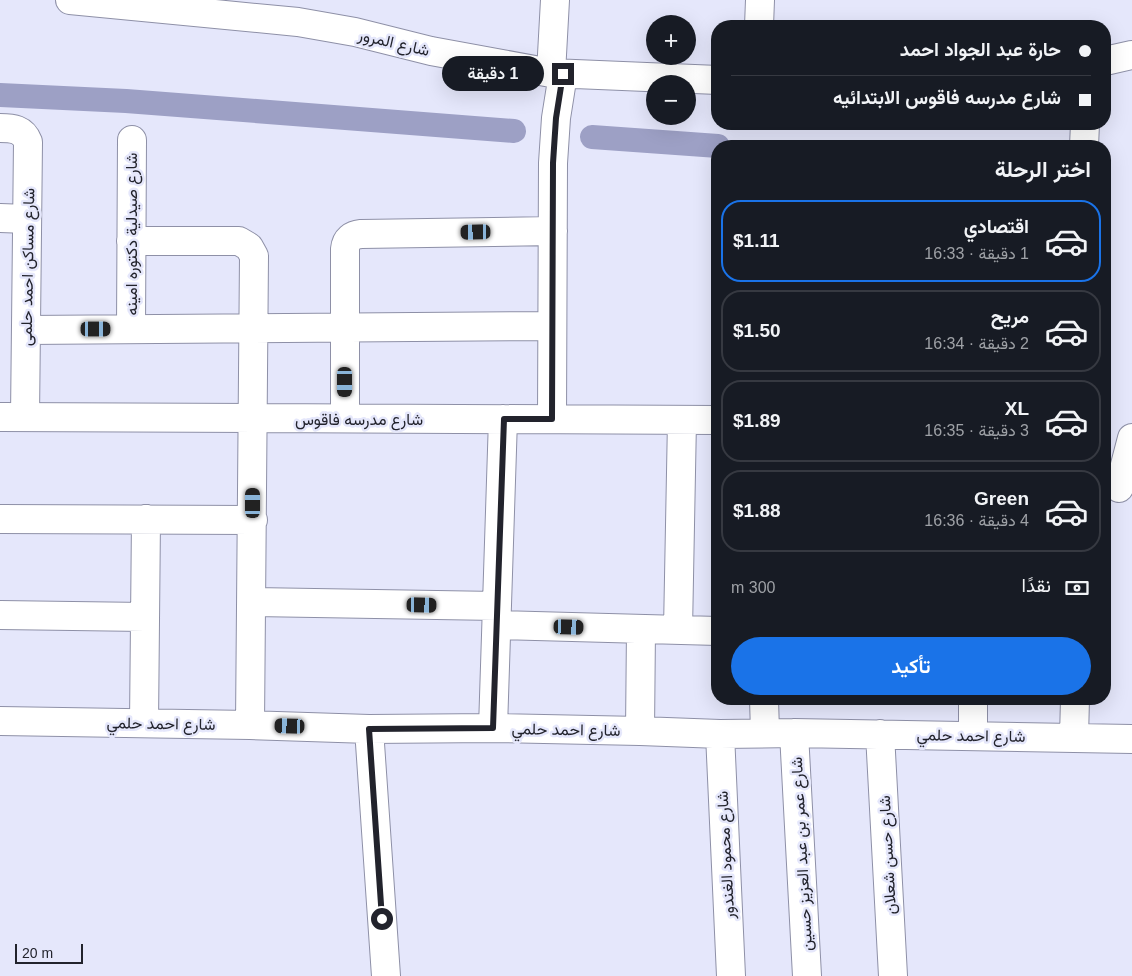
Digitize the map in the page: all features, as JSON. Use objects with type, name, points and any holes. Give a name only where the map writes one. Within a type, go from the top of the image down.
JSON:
[{"type":"street","name":"شارع المرور","points":[[70,0],[298,22],[557,74],[711,80]]},
{"type":"street","points":[[552,419],[554,141],[557,74],[555,0]]},
{"type":"street","points":[[759,20],[760,0]]},
{"type":"street","points":[[1111,60],[1132,55]]},
{"type":"street","name":"شارع مساكن احمد حلمى","points":[[4,128],[19,130],[28,142],[26,330],[12,417]]},
{"type":"street","name":"شارع صيدلية دكتوره امينه","points":[[131,329],[132,140]]},
{"type":"street","points":[[0,218],[27,219]]},
{"type":"street","points":[[345,418],[345,249],[352,236],[361,234],[553,231]]},
{"type":"street","points":[[131,241],[239,241],[249,247],[254,256],[250,725]]},
{"type":"street","points":[[26,330],[552,326]]},
{"type":"street","name":"شارع مدرسه فاقوس","points":[[12,417],[711,420]]},
{"type":"street","points":[[493,728],[504,419]]},
{"type":"street","points":[[678,630],[682,420]]},
{"type":"street","points":[[1119,487],[1132,438]]},
{"type":"street","points":[[0,518],[253,520]]},
{"type":"street","points":[[144,723],[146,519]]},
{"type":"street","points":[[252,602],[497,616],[640,629],[711,631]]},
{"type":"street","points":[[0,615],[145,617]]},
{"type":"street","points":[[640,629],[640,730]]},
{"type":"street","points":[[764,705],[765,732]]},
{"type":"street","points":[[973,705],[973,735]]},
{"type":"street","points":[[1074,705],[1074,737]]},
{"type":"street","name":"شارع احمد حلمي","points":[[0,721],[369,729],[493,728],[640,730],[720,734],[794,732],[1132,739]]},
{"type":"street","points":[[369,729],[386,976]]},
{"type":"street","name":"شارع عمر بن عبد العزيز حسين","points":[[794,732],[807,976]]},
{"type":"street","name":"شارع محمود الغندور","points":[[720,734],[731,976]]},
{"type":"street","name":"شارع حسن شعلان","points":[[880,734],[893,976]]},
{"type":"waterway","points":[[0,95],[126,101],[514,131]]},
{"type":"waterway","points":[[592,137],[711,146]]},
{"type":"route","points":[[382,919],[369,729],[493,728],[504,419],[552,419],[553,163],[556,118],[563,74]]}]
